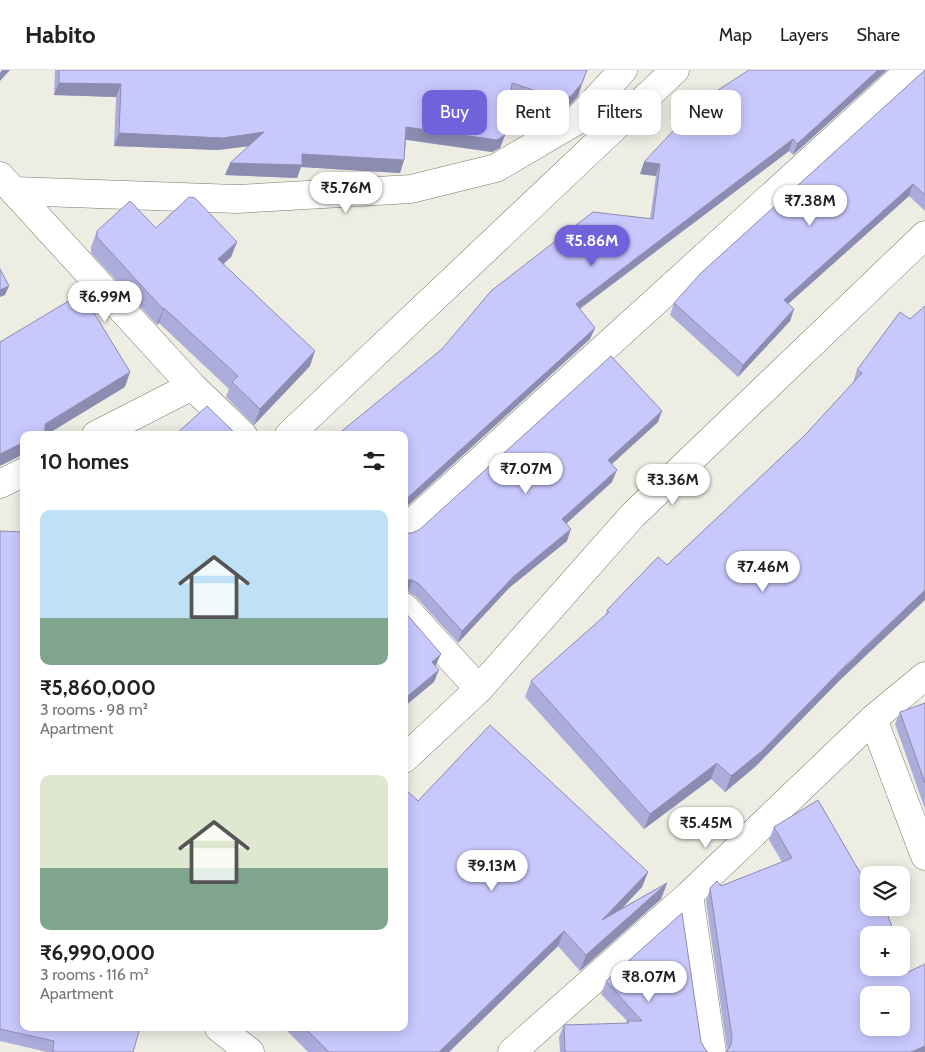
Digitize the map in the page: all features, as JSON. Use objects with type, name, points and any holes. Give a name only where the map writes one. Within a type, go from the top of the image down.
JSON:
[{"type":"street","points":[[7,184],[237,200],[411,189],[496,168],[576,121],[623,70]]},
{"type":"street","points":[[293,431],[675,70]]},
{"type":"street","points":[[408,526],[910,70]]},
{"type":"street","points":[[7,184],[192,386],[239,431]]},
{"type":"street","points":[[408,755],[479,689],[633,515],[925,235]]},
{"type":"street","points":[[104,431],[192,386]]},
{"type":"street","points":[[0,484],[20,474]]},
{"type":"street","points":[[408,611],[479,689]]},
{"type":"street","points":[[512,1052],[689,895],[873,720],[925,676]]},
{"type":"street","points":[[873,720],[925,856]]},
{"type":"street","points":[[689,895],[712,1052]]},
{"type":"street","points":[[223,1031],[250,1052]]},
{"type":"building","points":[[59,70],[587,70],[582,83],[569,97],[569,90],[533,90],[512,83],[511,90],[497,90],[497,135],[505,135],[497,140],[462,135],[487,135],[487,90],[422,90],[422,129],[406,127],[404,160],[302,154],[302,165],[230,163],[264,132],[223,138],[119,133],[121,84],[59,83]]},
{"type":"building","points":[[749,70],[878,70],[797,144],[793,139],[576,304],[595,328],[408,497],[408,431],[342,431],[442,349],[491,291],[593,212],[653,219],[660,164],[644,162],[671,133],[671,135],[741,135],[741,90],[718,90]]},
{"type":"building","points":[[925,70],[925,195],[913,184],[784,300],[794,309],[743,365],[674,303],[701,273]]},
{"type":"building","points":[[189,197],[195,198],[237,242],[218,259],[315,351],[260,409],[232,382],[238,376],[163,309],[97,237],[97,231],[130,201],[156,228]]},
{"type":"building","points":[[0,269],[9,286],[0,290]]},
{"type":"building","points":[[82,293],[130,372],[45,424],[45,431],[20,431],[20,444],[0,454],[0,342]]},
{"type":"building","points":[[925,306],[925,590],[844,667],[762,751],[731,776],[717,763],[650,814],[531,681],[609,612],[607,610],[658,557],[667,565],[805,435],[862,373],[857,370],[900,312],[910,319]]},
{"type":"building","points":[[611,356],[662,411],[608,460],[617,470],[562,519],[571,529],[514,576],[462,631],[419,584],[408,580],[408,533],[419,530]]},
{"type":"building","points":[[207,406],[233,431],[179,431]]},
{"type":"building","points":[[0,531],[20,532],[20,1031],[139,1031],[133,1052],[53,1052],[54,1041],[0,1029]]},
{"type":"building","points":[[408,616],[441,654],[432,662],[439,670],[408,696]]},
{"type":"building","points":[[925,703],[925,783],[900,712]]},
{"type":"building","points":[[490,725],[648,872],[602,920],[667,883],[586,955],[564,931],[439,1052],[329,1052],[308,1031],[408,1031],[408,792],[418,801]]},
{"type":"building","points":[[818,800],[860,872],[860,916],[888,916],[892,926],[860,926],[860,976],[910,976],[910,971],[925,964],[925,1046],[911,1052],[725,1052],[731,1045],[732,1037],[710,888],[717,881],[721,886],[792,858],[774,827]]},
{"type":"building","points":[[682,913],[701,1042],[708,1052],[565,1052],[564,1025],[642,1021],[606,981]]}]
